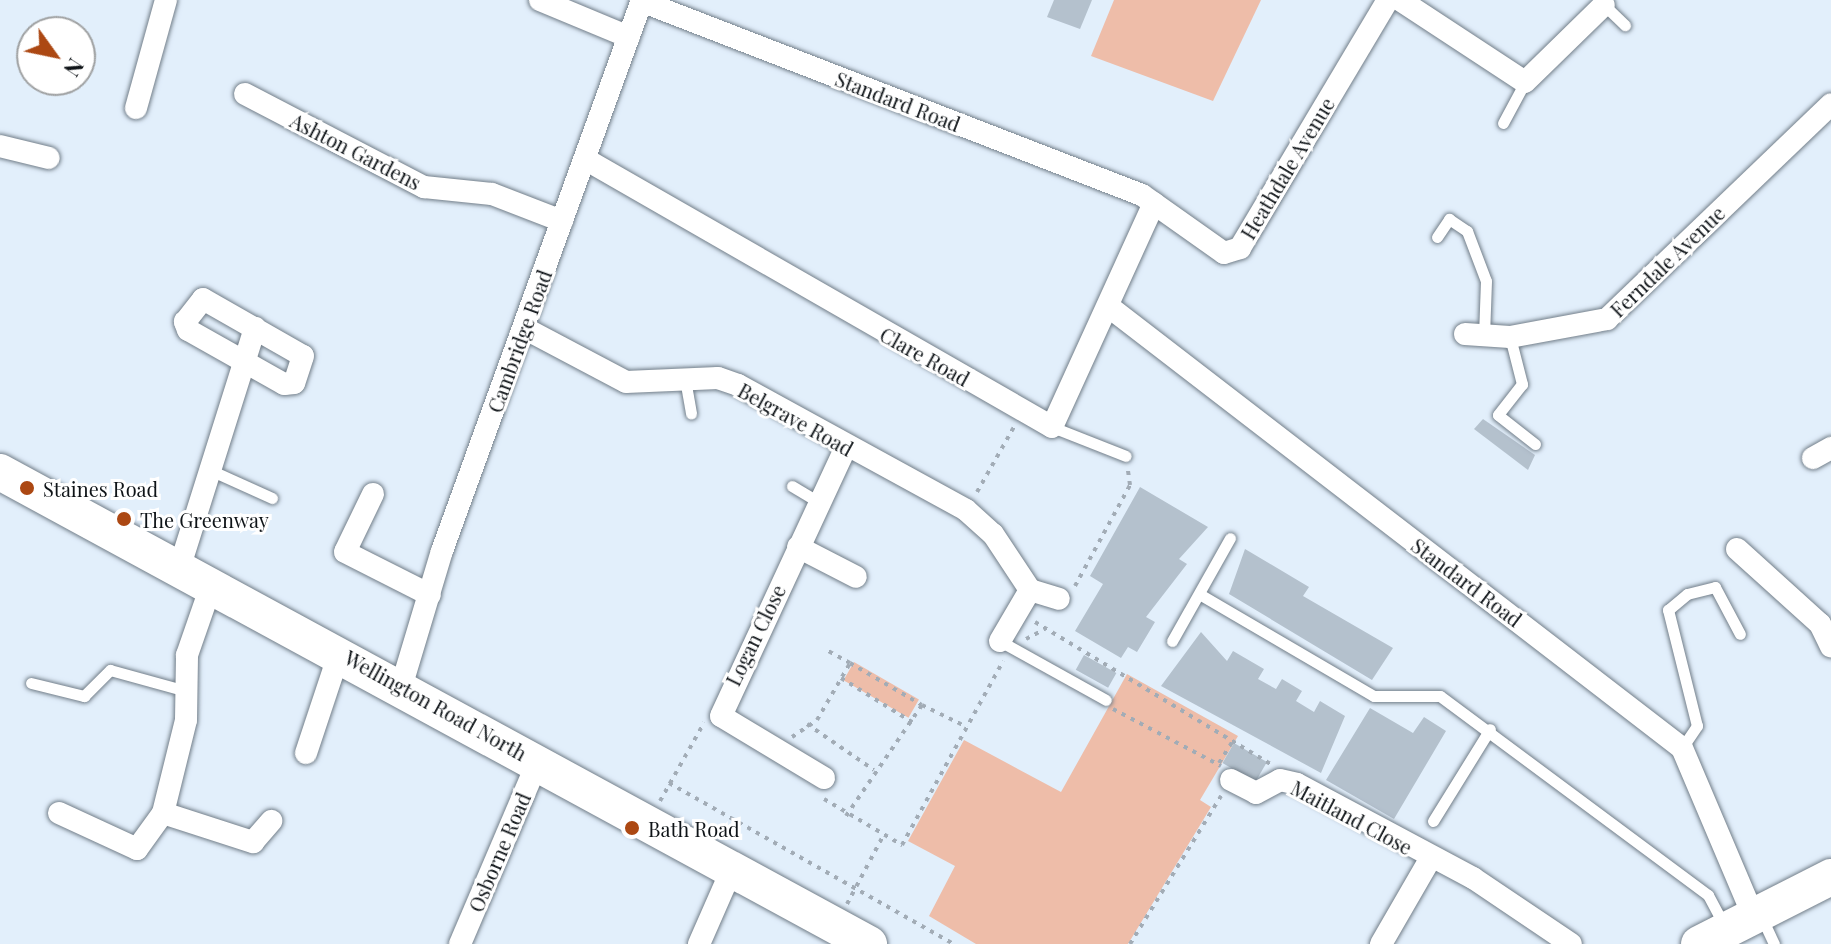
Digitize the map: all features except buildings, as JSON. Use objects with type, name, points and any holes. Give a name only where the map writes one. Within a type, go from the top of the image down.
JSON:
[{"type":"main road","name":"Wellington Road North","points":[[0,472],[211,586],[402,684],[869,944]]},
{"type":"main road","points":[[1742,929],[1831,877]]},
{"type":"street","points":[[136,108],[166,0]]},
{"type":"street","points":[[540,0],[629,37]]},
{"type":"street","name":"Cambridge Road","points":[[402,684],[430,595],[642,0]]},
{"type":"street","name":"Standard Road","points":[[642,0],[1154,203]]},
{"type":"street","name":"Heathdale Avenue","points":[[1154,203],[1224,253],[1240,248],[1388,0]]},
{"type":"street","points":[[1400,0],[1525,82],[1602,2]]},
{"type":"street","name":"Ashton Gardens","points":[[245,94],[424,187],[492,194],[562,221]]},
{"type":"street","name":"Ferndale Avenue","points":[[1475,335],[1510,337],[1607,319],[1831,104]]},
{"type":"street","points":[[0,146],[49,158]]},
{"type":"street","name":"Clare Road","points":[[585,159],[1052,427]]},
{"type":"street","points":[[1052,427],[1154,203]]},
{"type":"street","points":[[203,299],[255,328],[306,365],[294,383],[284,384],[244,362],[185,322],[203,299]]},
{"type":"street","name":"Standard Road","points":[[1108,306],[1682,748],[1742,929]]},
{"type":"street","points":[[179,569],[255,328]]},
{"type":"street","name":"Belgrave Road","points":[[524,328],[626,382],[685,379],[738,385],[846,447],[966,510],[993,534],[1030,590]]},
{"type":"street","name":"Logan Close","points":[[721,716],[817,501],[846,447]]},
{"type":"street","points":[[373,494],[345,552],[430,595]]},
{"type":"street","points":[[798,547],[856,577]]},
{"type":"street","points":[[1737,549],[1820,624],[1831,647]]},
{"type":"street","points":[[59,813],[137,849],[163,813],[186,691],[187,655],[211,586]]},
{"type":"street","points":[[1006,644],[1018,611],[1030,590],[1059,599]]},
{"type":"street","points":[[306,753],[340,651]]},
{"type":"street","points":[[721,716],[824,778]]},
{"type":"street","name":"Osborne Road","points":[[460,944],[538,761]]},
{"type":"street","name":"Maitland Close","points":[[1225,772],[1256,793],[1280,780],[1430,859],[1571,944]]},
{"type":"street","points":[[163,813],[253,842],[271,821]]},
{"type":"street","name":"Maitland Close","points":[[1381,944],[1430,859]]},
{"type":"street","points":[[699,944],[732,869]]},
{"type":"lane","points":[[1602,2],[1625,25]]},
{"type":"lane","points":[[1503,123],[1525,82]]},
{"type":"lane","points":[[1437,237],[1449,219],[1467,231],[1486,281],[1475,335]]},
{"type":"lane","points":[[1510,337],[1522,384],[1498,415],[1535,444]]},
{"type":"lane","points":[[685,379],[691,413]]},
{"type":"lane","points":[[1052,427],[1126,456]]},
{"type":"lane","points":[[210,470],[272,498]]},
{"type":"lane","points":[[792,486],[817,501]]},
{"type":"lane","points":[[1172,641],[1201,595],[1230,538]]},
{"type":"lane","points":[[1682,748],[1697,726],[1668,610],[1687,594],[1715,587],[1740,634]]},
{"type":"lane","points":[[1201,595],[1374,696],[1440,696],[1490,729],[1708,895],[1742,929]]},
{"type":"lane","points":[[1006,644],[1106,700]]},
{"type":"lane","points":[[31,683],[84,696],[110,670],[186,691]]},
{"type":"lane","points":[[1433,821],[1490,729]]},
{"type":"path","points":[[966,510],[1023,411]]},
{"type":"path","points":[[1059,599],[1082,580],[1130,485],[1126,456]]},
{"type":"path","points":[[1018,611],[1234,739],[1268,761],[1280,780]]},
{"type":"path","points":[[824,778],[823,802],[902,845],[967,727],[1006,644],[1045,629]]},
{"type":"path","points":[[825,649],[967,727]]},
{"type":"path","points":[[783,753],[850,663]]},
{"type":"path","points":[[841,678],[912,722]]},
{"type":"path","points":[[1106,700],[1117,715],[1225,772]]},
{"type":"path","points":[[846,816],[874,770],[887,763],[922,705]]},
{"type":"path","points":[[649,823],[698,726],[721,716]]},
{"type":"path","points":[[807,724],[874,770]]},
{"type":"path","points":[[1130,944],[1225,772],[1234,739]]},
{"type":"path","points":[[669,783],[953,944]]},
{"type":"path","points":[[836,926],[883,836]]},
{"type":"shaded area","points":[[1114,0],[1261,0],[1213,101],[1091,56]]},
{"type":"shaded area","points":[[854,662],[919,700],[908,718],[844,680]]},
{"type":"shaded area","points":[[1127,674],[1238,736],[1200,800],[1211,807],[1128,944],[976,944],[929,916],[955,866],[908,841],[964,740],[1061,792]]},
{"type":"place","name":"Staines Road","points":[[27,488]]},
{"type":"place","name":"The Greenway","points":[[124,519]]},
{"type":"place","name":"Bath Road","points":[[632,828]]}]
